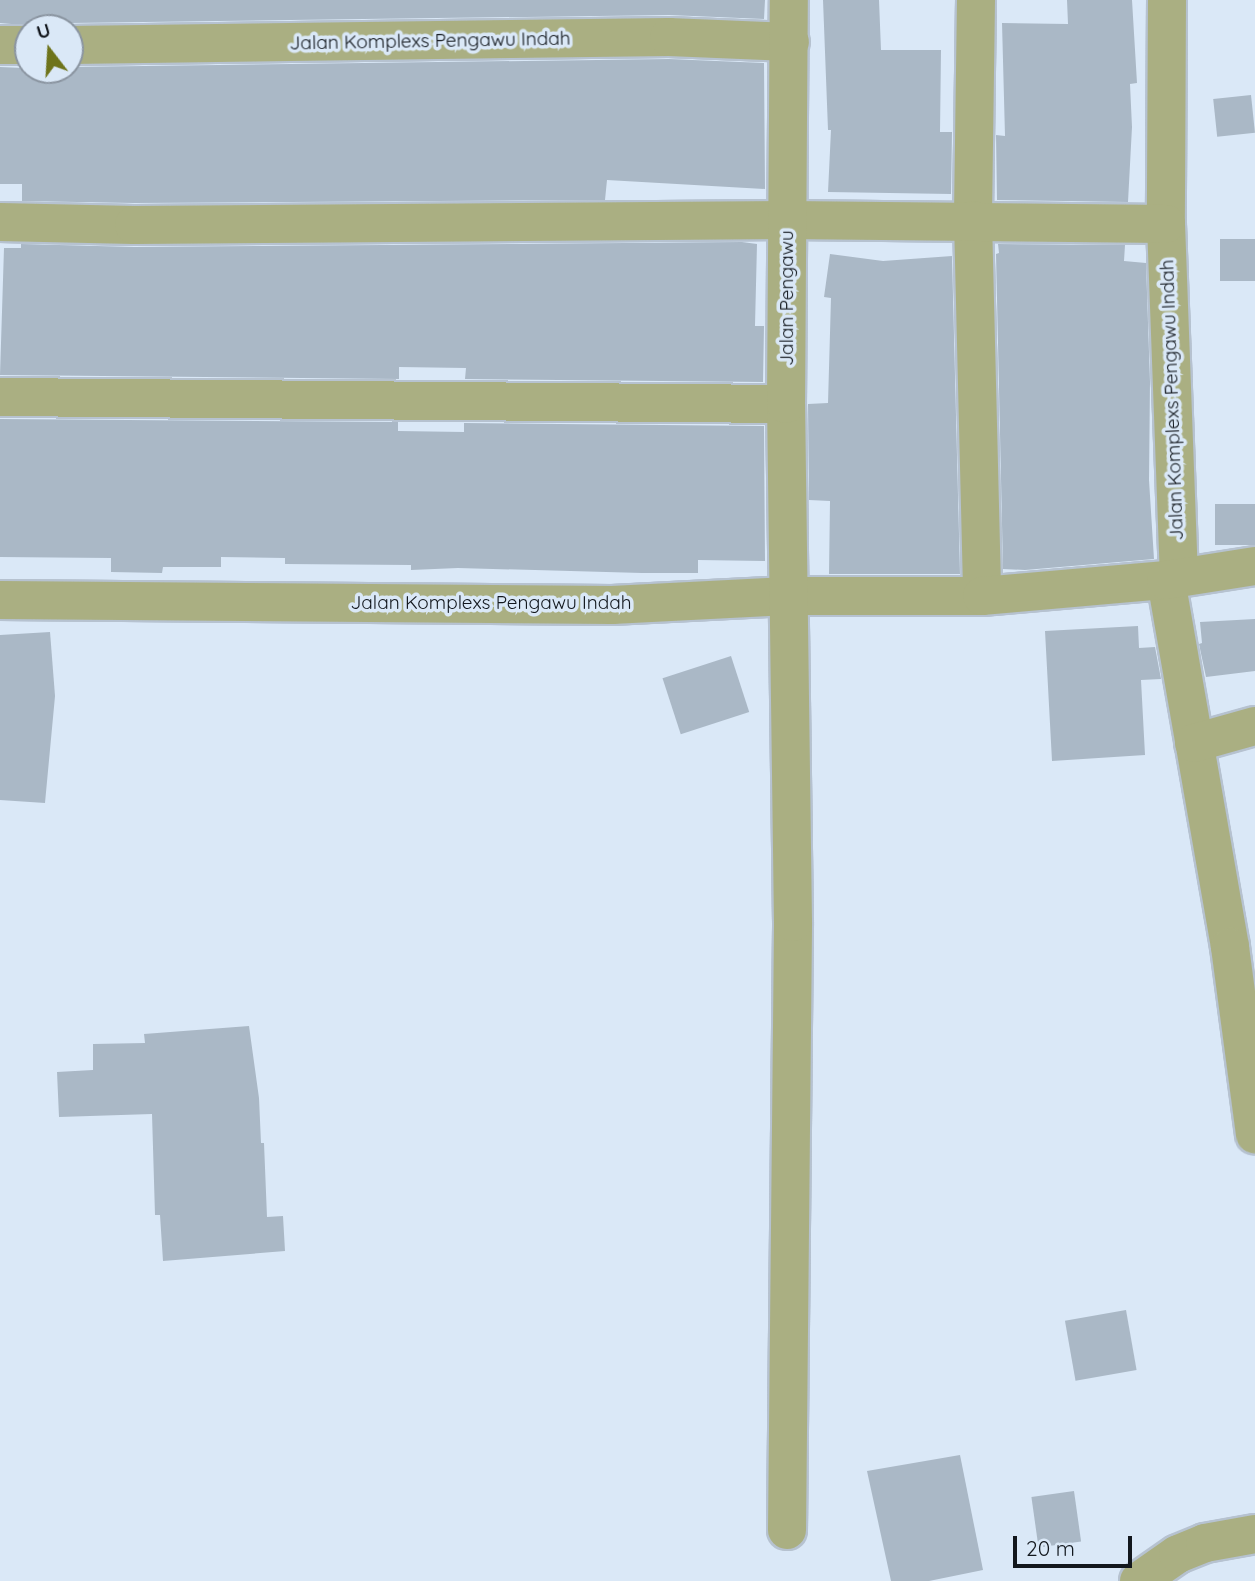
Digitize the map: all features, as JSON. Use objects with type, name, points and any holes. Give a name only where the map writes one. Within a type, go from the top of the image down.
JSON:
[{"type":"street","name":"Jalan Pengawu","points":[[787,1530],[793,935],[793,741],[786,404],[789,0]]},
{"type":"street","points":[[976,0],[973,220],[982,596]]},
{"type":"street","name":"Jalan Komplexs Pengawu Indah","points":[[1167,0],[1166,223],[1173,578],[1194,743],[1230,947],[1255,1134]]},
{"type":"street","name":"Jalan Komplexs Pengawu Indah","points":[[84,44],[669,37],[790,42]]},
{"type":"street","points":[[0,222],[134,225],[788,220],[1166,223]]},
{"type":"street","points":[[0,397],[384,402],[640,400],[786,404]]},
{"type":"street","name":"Jalan Komplexs Pengawu Indah","points":[[0,600],[612,605],[788,596],[982,596],[1173,578],[1255,566]]},
{"type":"street","points":[[1194,743],[1255,726]]},
{"type":"street","points":[[1139,1581],[1178,1554],[1205,1542],[1255,1534]]},
{"type":"building","points":[[0,0],[765,0],[764,19],[669,15],[84,23],[84,14],[14,14],[14,24],[0,23]]},
{"type":"building","points":[[823,0],[879,0],[881,50],[941,50],[940,132],[952,132],[951,194],[828,192],[831,130],[828,130]]},
{"type":"building","points":[[1067,0],[1132,0],[1137,83],[1130,84],[1132,127],[1128,202],[997,200],[996,135],[1005,136],[1002,23],[1068,24]]},
{"type":"building","points":[[669,59],[764,63],[765,189],[607,180],[605,200],[134,203],[22,201],[22,184],[0,184],[0,67],[14,68],[14,84],[84,84],[84,67]]},
{"type":"building","points":[[1251,95],[1255,133],[1217,137],[1213,99]]},
{"type":"building","points":[[1220,239],[1255,239],[1255,281],[1220,281]]},
{"type":"building","points":[[21,244],[134,247],[757,244],[755,326],[764,326],[763,382],[465,379],[466,368],[399,367],[399,379],[0,375],[4,248],[21,248]]},
{"type":"building","points":[[998,244],[1125,245],[1124,261],[1146,263],[1150,382],[1149,480],[1154,559],[1025,570],[1003,569],[996,254],[999,253]]},
{"type":"building","points":[[830,254],[883,261],[952,256],[960,574],[829,574],[830,501],[809,500],[808,404],[828,403],[831,298],[824,297]]},
{"type":"building","points":[[0,419],[398,422],[398,431],[464,432],[464,423],[764,426],[765,561],[698,560],[698,573],[642,573],[458,568],[411,570],[411,565],[285,564],[285,558],[221,557],[221,567],[163,567],[162,573],[111,572],[111,558],[0,557]]},
{"type":"building","points":[[1215,504],[1255,504],[1255,545],[1215,545]]},
{"type":"building","points":[[1255,619],[1255,671],[1206,677],[1199,644],[1202,643],[1200,622]]},
{"type":"building","points":[[1138,626],[1139,648],[1155,647],[1161,679],[1141,680],[1145,755],[1052,761],[1045,631]]},
{"type":"building","points":[[50,632],[55,696],[45,803],[0,800],[0,635]]},
{"type":"building","points":[[731,656],[749,712],[681,734],[663,678]]},
{"type":"building","points":[[249,1026],[259,1098],[261,1143],[264,1143],[267,1217],[283,1216],[285,1251],[163,1261],[160,1215],[155,1215],[152,1114],[59,1117],[57,1072],[93,1070],[93,1044],[145,1043],[144,1034]]},
{"type":"building","points":[[1126,1310],[1137,1370],[1076,1381],[1065,1321]]},
{"type":"building","points":[[960,1455],[983,1570],[929,1581],[891,1581],[867,1471]]},
{"type":"building","points":[[1074,1491],[1081,1542],[1039,1547],[1031,1497]]}]
